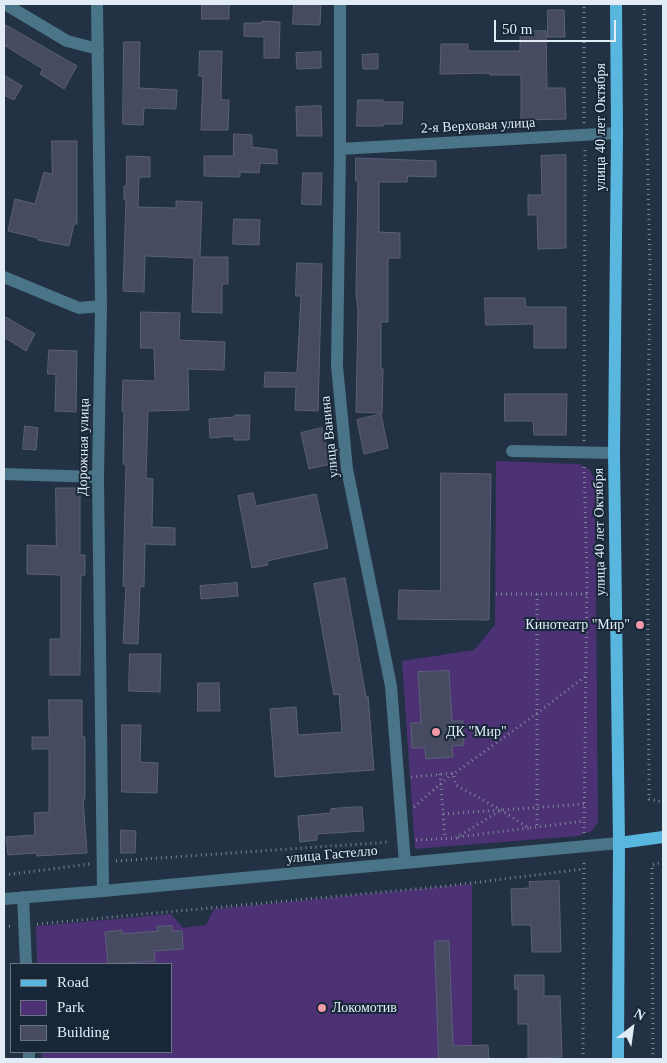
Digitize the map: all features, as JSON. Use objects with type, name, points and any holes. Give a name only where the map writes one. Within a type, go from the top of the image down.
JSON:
[{"type":"main road","name":"улица 40 лет Октября","points":[[616,4],[614,453],[619,843],[618,1059]]},
{"type":"main road","name":"улица Гастелло","points":[[619,843],[663,837]]},
{"type":"street","points":[[5,4],[67,41],[98,49]]},
{"type":"street","name":"Дорожная улица","points":[[97,4],[101,306],[98,477],[103,891]]},
{"type":"street","name":"улица Ванина","points":[[340,4],[337,366],[347,468],[392,686],[405,863]]},
{"type":"street","name":"2-я Верховая улица","points":[[340,149],[616,133]]},
{"type":"street","points":[[4,277],[79,308],[101,306]]},
{"type":"street","points":[[512,451],[614,453]]},
{"type":"street","points":[[4,474],[98,477]]},
{"type":"street","name":"улица Гастелло","points":[[4,899],[619,843]]},
{"type":"street","points":[[23,897],[26,963]]},
{"type":"path","points":[[583,1059],[584,804],[587,675],[584,452],[584,4]]},
{"type":"path","points":[[644,4],[650,269],[647,511],[649,784],[650,798],[663,802]]},
{"type":"path","points":[[496,594],[587,594]]},
{"type":"path","points":[[537,594],[537,827]]},
{"type":"path","points":[[402,818],[453,773],[587,675]]},
{"type":"path","points":[[398,778],[453,773]]},
{"type":"path","points":[[453,773],[456,785],[529,828]]},
{"type":"path","points":[[440,774],[445,838]]},
{"type":"path","points":[[443,814],[584,804]]},
{"type":"path","points":[[456,838],[501,810]]},
{"type":"path","points":[[4,875],[102,862],[456,838],[584,821]]},
{"type":"path","points":[[653,1059],[652,866],[663,862]]},
{"type":"path","points":[[4,927],[437,886],[584,870]]},
{"type":"green space","points":[[496,461],[580,464],[589,469],[595,480],[598,822],[592,831],[578,836],[415,849],[402,661],[474,650],[495,625]]},
{"type":"green space","name":"Локомотив","points":[[472,884],[472,1059],[42,1059],[41,1053],[172,1053],[172,963],[37,963],[36,926],[171,914],[183,928],[206,925],[214,909]]},
{"type":"building","points":[[202,4],[229,4],[229,19],[202,19]]},
{"type":"building","points":[[294,4],[321,4],[320,25],[293,24]]},
{"type":"building","points":[[548,10],[564,10],[565,37],[548,37]]},
{"type":"building","points":[[262,21],[280,22],[279,58],[264,58],[264,37],[244,36],[244,23],[262,23]]},
{"type":"building","points":[[4,24],[77,66],[64,89],[40,74],[43,69],[4,45]]},
{"type":"building","points":[[546,31],[547,88],[565,88],[566,119],[521,120],[521,75],[490,75],[490,73],[440,74],[441,44],[468,44],[468,51],[520,51],[520,32]]},
{"type":"building","points":[[124,42],[140,42],[139,88],[177,90],[176,109],[144,108],[143,125],[123,124]]},
{"type":"building","points":[[200,51],[222,51],[221,100],[229,100],[228,130],[201,130],[203,76],[199,76]]},
{"type":"building","points":[[321,52],[321,68],[297,69],[296,53]]},
{"type":"building","points":[[378,54],[378,69],[363,69],[362,55]]},
{"type":"building","points":[[4,75],[22,86],[14,100],[4,95]]},
{"type":"building","points":[[358,100],[403,102],[402,124],[357,126]]},
{"type":"building","points":[[321,106],[322,136],[297,136],[296,107]]},
{"type":"building","points":[[234,134],[252,135],[252,147],[277,150],[277,164],[260,163],[259,173],[240,172],[240,177],[204,176],[204,156],[233,156]]},
{"type":"building","points":[[52,141],[77,141],[77,224],[74,224],[69,246],[38,240],[38,238],[8,231],[15,199],[35,204],[44,172],[52,174]]},
{"type":"building","points":[[566,155],[566,248],[538,249],[537,215],[528,215],[528,195],[542,195],[541,156]]},
{"type":"building","points":[[127,156],[150,157],[150,177],[139,177],[138,207],[176,208],[176,201],[202,202],[200,257],[228,257],[228,284],[222,284],[222,313],[192,312],[194,258],[145,256],[144,292],[123,291],[126,199],[124,199],[124,186],[126,186]]},
{"type":"building","points":[[356,158],[436,161],[436,177],[408,176],[407,182],[379,182],[379,232],[400,233],[400,258],[388,258],[388,322],[381,322],[382,413],[356,412],[358,181],[356,181]]},
{"type":"building","points":[[303,173],[322,173],[321,205],[302,204]]},
{"type":"building","points":[[234,219],[260,220],[259,245],[233,244]]},
{"type":"building","points":[[297,263],[322,264],[318,411],[295,410],[296,387],[264,387],[265,372],[297,373],[301,296],[296,296]]},
{"type":"building","points":[[485,298],[525,298],[526,307],[566,307],[566,348],[534,348],[534,324],[486,325]]},
{"type":"building","points":[[141,312],[180,313],[179,340],[225,342],[224,370],[188,369],[189,410],[148,411],[146,478],[153,479],[152,527],[175,528],[175,545],[145,544],[144,587],[140,586],[138,644],[123,643],[126,586],[123,586],[126,464],[123,464],[124,411],[122,411],[123,380],[155,381],[154,348],[141,348]]},
{"type":"building","points":[[4,316],[35,334],[26,351],[4,337]]},
{"type":"building","points":[[49,350],[77,351],[76,412],[55,411],[56,374],[48,374]]},
{"type":"building","points":[[505,394],[567,394],[566,435],[534,435],[533,421],[505,421]]},
{"type":"building","points":[[381,414],[388,448],[364,454],[357,420]]},
{"type":"building","points":[[235,415],[250,415],[249,440],[234,440],[234,436],[210,438],[209,419],[235,417]]},
{"type":"building","points":[[25,426],[38,428],[36,450],[23,449]]},
{"type":"building","points":[[322,428],[331,464],[309,469],[301,433]]},
{"type":"building","points":[[441,473],[491,474],[489,620],[398,619],[399,590],[440,591]]},
{"type":"building","points":[[56,488],[80,488],[80,555],[85,555],[85,575],[81,575],[80,675],[50,675],[50,639],[61,639],[61,575],[27,574],[27,545],[56,546]]},
{"type":"building","points":[[253,493],[256,506],[316,494],[328,548],[267,561],[268,565],[252,568],[238,496]]},
{"type":"building","points":[[345,578],[366,697],[368,696],[374,770],[275,777],[270,709],[296,707],[298,735],[342,732],[339,694],[334,695],[314,584]]},
{"type":"building","points":[[237,583],[238,596],[201,599],[200,586]]},
{"type":"building","points":[[130,654],[161,654],[160,692],[129,691]]},
{"type":"building","points":[[449,671],[452,721],[463,721],[464,745],[452,746],[453,757],[426,759],[425,748],[412,748],[411,723],[421,723],[418,672]]},
{"type":"building","points":[[198,683],[219,683],[220,711],[198,711]]},
{"type":"building","points":[[49,700],[82,700],[82,737],[85,737],[85,799],[83,799],[87,853],[37,856],[36,853],[8,855],[6,837],[35,835],[34,813],[49,812],[49,749],[32,749],[32,737],[49,737]]},
{"type":"building","points":[[122,725],[141,725],[140,762],[158,763],[157,793],[122,792]]},
{"type":"building","points":[[362,807],[364,831],[317,834],[317,840],[300,842],[298,816],[331,813],[331,809]]},
{"type":"building","points":[[121,830],[136,831],[135,853],[121,853]]},
{"type":"building","points":[[559,881],[561,952],[532,952],[531,925],[512,925],[511,889],[530,888],[529,882]]},
{"type":"building","points":[[172,926],[172,931],[182,931],[183,949],[154,951],[155,961],[108,963],[105,932],[122,930],[122,934],[158,931],[157,927]]},
{"type":"building","points":[[435,941],[449,941],[453,1046],[488,1045],[489,1059],[439,1059]]},
{"type":"building","points":[[515,975],[544,975],[544,996],[560,996],[562,1057],[528,1058],[528,1024],[518,1024],[518,989],[515,989]]},
{"type":"place","name":"Кинотеатр \"Мир\"","points":[[640,625]]},
{"type":"place","name":"ДК \"Мир\"","points":[[436,732]]},
{"type":"place","name":"Локомотив","points":[[322,1008]]}]
